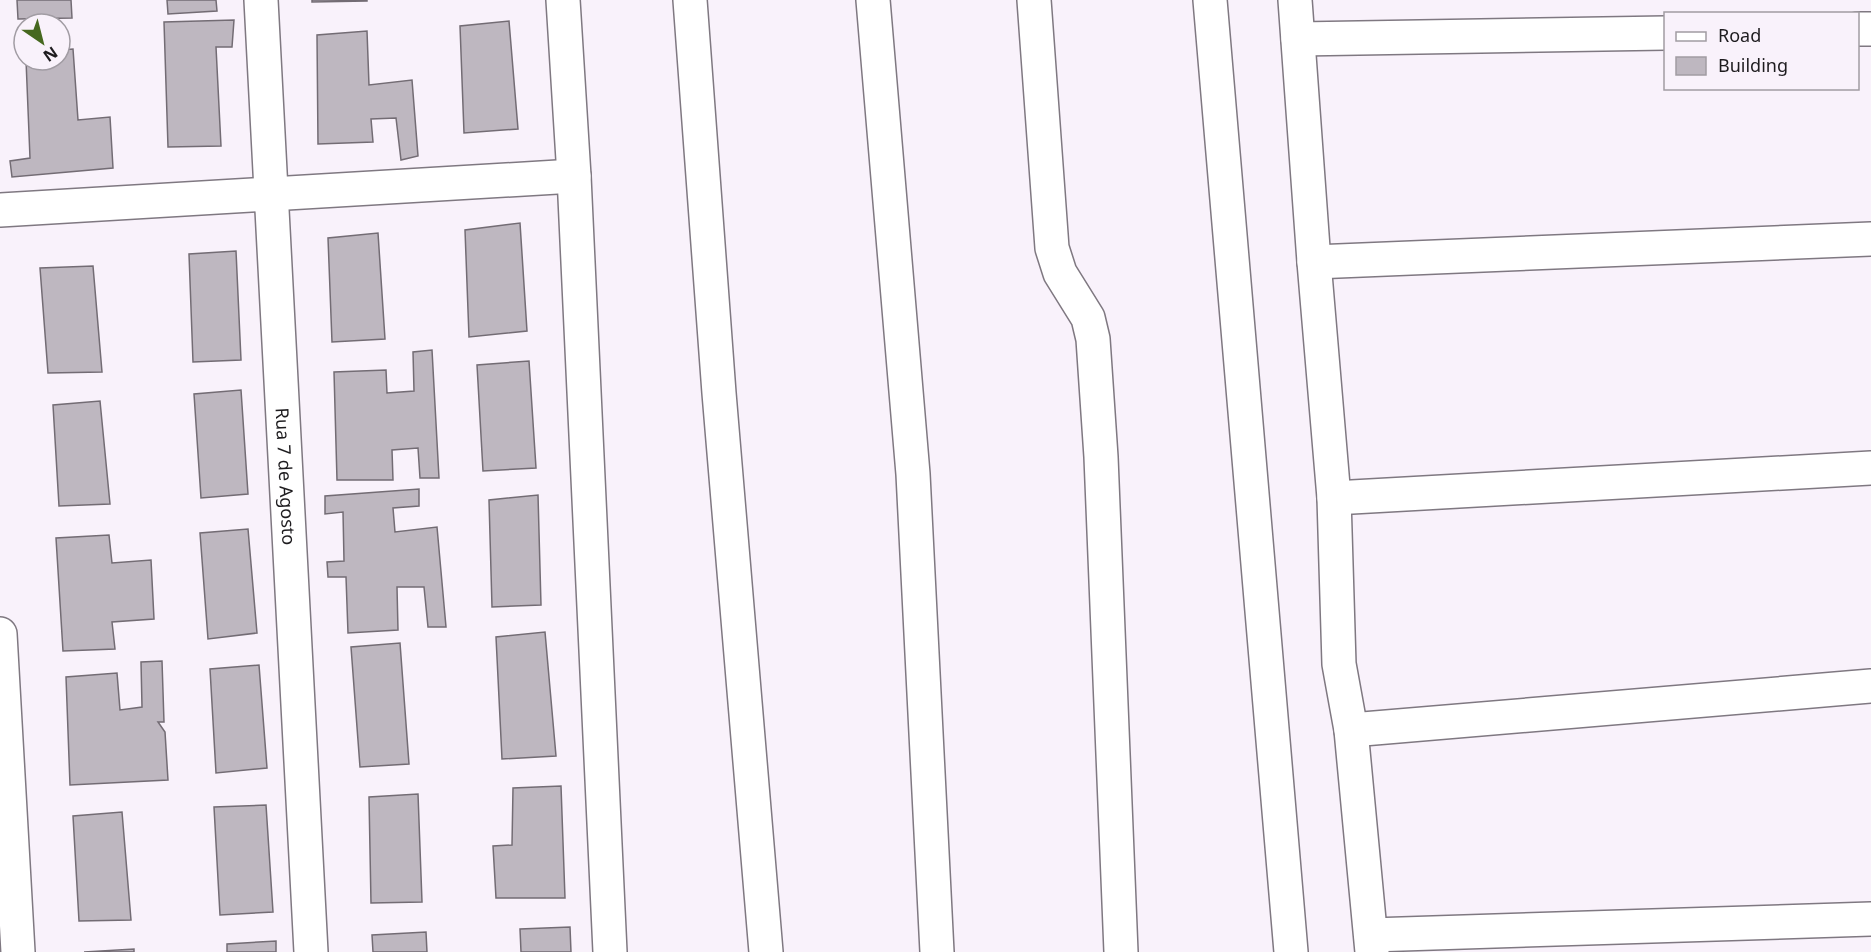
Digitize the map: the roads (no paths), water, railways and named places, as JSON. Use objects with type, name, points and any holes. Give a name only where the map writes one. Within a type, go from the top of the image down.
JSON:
[{"type":"street","name":"Rua 7 de Agosto","points":[[261,0],[311,952]]},
{"type":"street","points":[[562,0],[574,176],[610,952]]},
{"type":"street","points":[[690,0],[720,405],[766,952]]},
{"type":"street","points":[[873,0],[913,474],[937,952]]},
{"type":"street","points":[[1034,0],[1052,248],[1060,273],[1088,318],[1093,339],[1101,458],[1121,952]]},
{"type":"street","points":[[1210,0],[1292,952]]},
{"type":"street","points":[[1295,0],[1334,498],[1339,664],[1351,730],[1372,944],[1871,919]]},
{"type":"street","points":[[1298,39],[1664,33]]},
{"type":"street","points":[[0,210],[574,176]]},
{"type":"street","points":[[1314,262],[1871,238]]},
{"type":"street","points":[[1334,498],[1871,468]]},
{"type":"street","points":[[0,634],[18,952]]},
{"type":"street","points":[[1351,730],[1871,686]]}]
